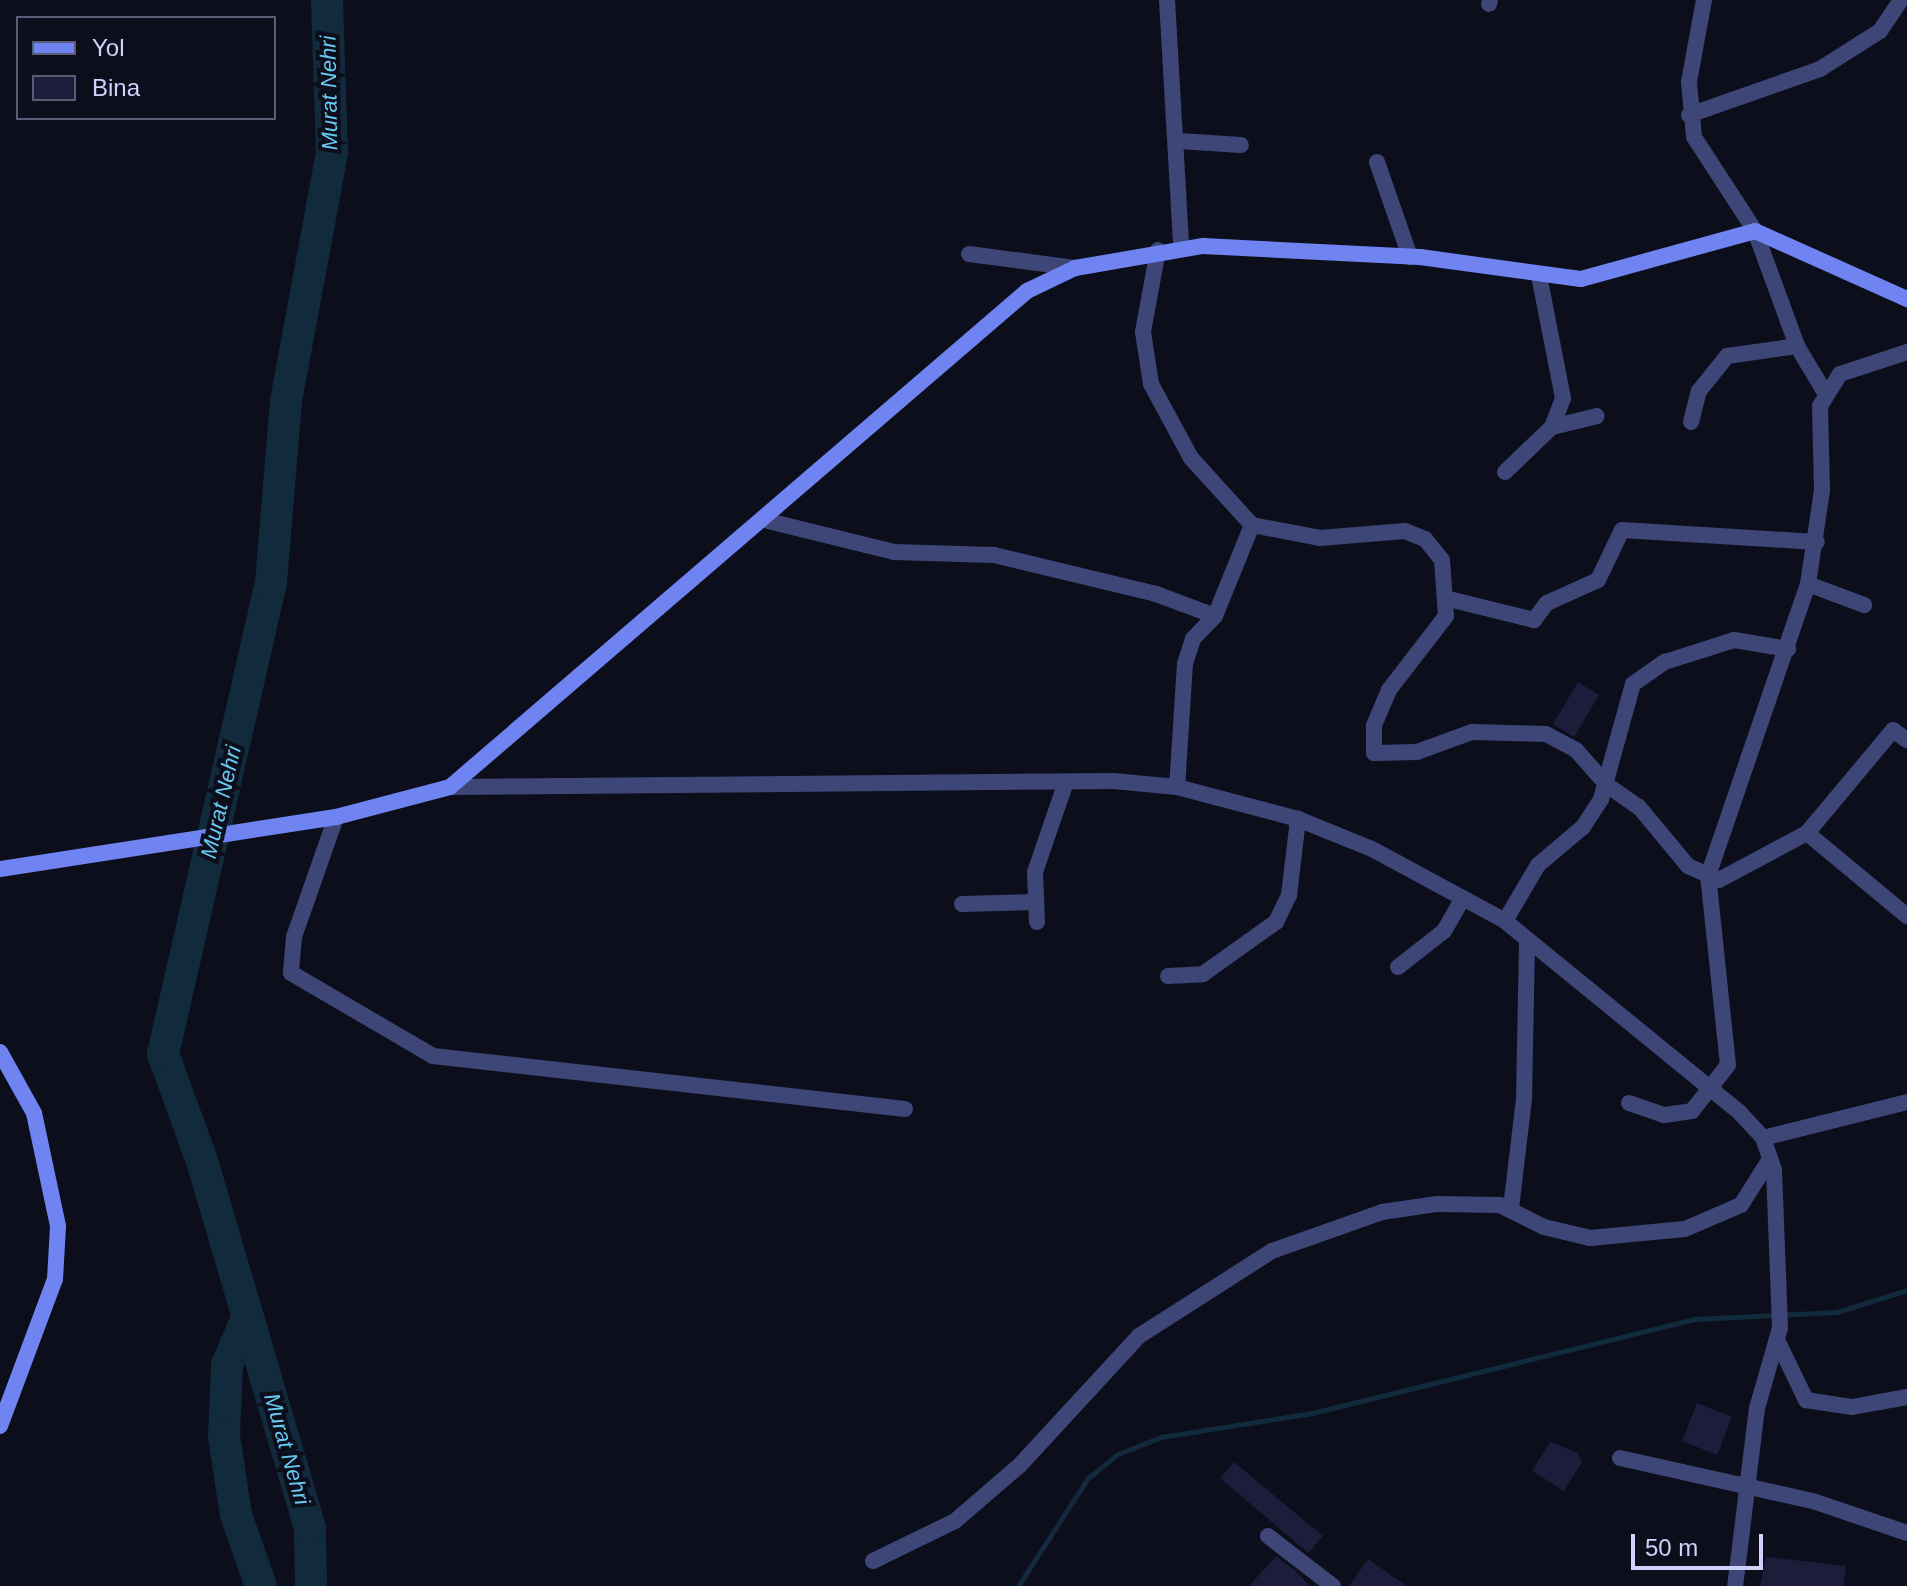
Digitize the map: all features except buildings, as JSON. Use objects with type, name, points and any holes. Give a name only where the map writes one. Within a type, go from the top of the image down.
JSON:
[{"type":"street","points":[[1167,0],[1179,141],[1181,245]]},
{"type":"street","points":[[1629,1103],[1678,1115],[1713,1091],[1728,1065],[1730,1032],[1708,876],[1735,813],[1755,722],[1788,649],[1817,542],[1824,391],[1797,346],[1755,231],[1701,156],[1689,115],[1704,0]]},
{"type":"street","points":[[1689,115],[1820,69],[1880,31],[1901,0]]},
{"type":"street","points":[[1179,141],[1241,145]]},
{"type":"street","points":[[1377,162],[1410,257]]},
{"type":"street","points":[[450,787],[768,521],[1027,291],[1075,268],[1181,245],[1410,257],[1539,276],[1617,274],[1755,231],[1907,299]]},
{"type":"street","points":[[1158,250],[1143,332],[1151,384],[1191,458],[1252,525],[1320,538],[1416,535],[1442,560],[1449,599],[1424,653],[1389,690],[1374,726],[1374,753],[1417,752],[1472,732],[1530,729],[1576,750],[1607,785],[1639,807],[1688,866],[1719,880],[1807,833],[1893,730],[1907,740]]},
{"type":"street","points":[[969,254],[1075,268]]},
{"type":"street","points":[[1539,276],[1563,381],[1552,427]]},
{"type":"street","points":[[1691,422],[1699,391],[1727,356],[1797,346]]},
{"type":"street","points":[[1824,391],[1857,365],[1907,352]]},
{"type":"street","points":[[1505,472],[1552,427],[1597,416]]},
{"type":"street","points":[[768,521],[894,552],[994,555],[1156,594],[1215,616]]},
{"type":"street","points":[[1177,787],[1185,664],[1193,639],[1215,616],[1252,525]]},
{"type":"street","points":[[1449,599],[1534,620],[1547,603],[1598,580],[1622,530],[1817,542]]},
{"type":"street","points":[[1808,584],[1864,605]]},
{"type":"street","points":[[1505,921],[1526,881],[1583,827],[1607,785],[1625,701],[1647,672],[1734,640],[1788,649]]},
{"type":"street","points":[[1037,922],[1034,902],[1041,845],[1066,782]]},
{"type":"street","points":[[0,869],[286,821],[336,817],[450,787],[1066,782],[1177,787],[1298,819],[1505,921],[1713,1091],[1763,1138],[1770,1159],[1781,1294],[1778,1334],[1757,1408],[1735,1586]]},
{"type":"street","points":[[336,817],[294,937],[291,973],[433,1056],[905,1109]]},
{"type":"street","points":[[1168,976],[1203,974],[1276,922],[1289,895],[1298,819]]},
{"type":"street","points":[[1807,833],[1907,916]]},
{"type":"street","points":[[1398,967],[1444,931],[1463,898]]},
{"type":"street","points":[[962,904],[1034,902]]},
{"type":"street","points":[[1511,1208],[1526,1070],[1527,940]]},
{"type":"street","points":[[0,1052],[34,1113],[58,1226],[55,1279],[0,1426]]},
{"type":"street","points":[[1763,1138],[1907,1102]]},
{"type":"street","points":[[873,1561],[955,1521],[1020,1465],[1139,1336],[1226,1276],[1309,1235],[1382,1212],[1437,1204],[1511,1208],[1544,1227],[1590,1238],[1685,1229],[1741,1205],[1770,1159]]},
{"type":"street","points":[[1778,1334],[1793,1381],[1815,1404],[1852,1407],[1907,1397]]},
{"type":"street","points":[[1620,1458],[1747,1489],[1813,1501],[1907,1533]]},
{"type":"street","points":[[1268,1536],[1333,1586]]},
{"type":"waterway","name":"Murat Nehri","points":[[311,1586],[310,1528],[202,1161],[163,1054],[271,583],[286,401],[332,152],[327,0]]},
{"type":"waterway","points":[[1018,1586],[1088,1478],[1118,1454],[1161,1437],[1312,1413],[1695,1319],[1837,1312],[1907,1290]]},
{"type":"waterway","points":[[246,1320],[227,1365],[224,1436],[236,1515],[261,1586]]}]
